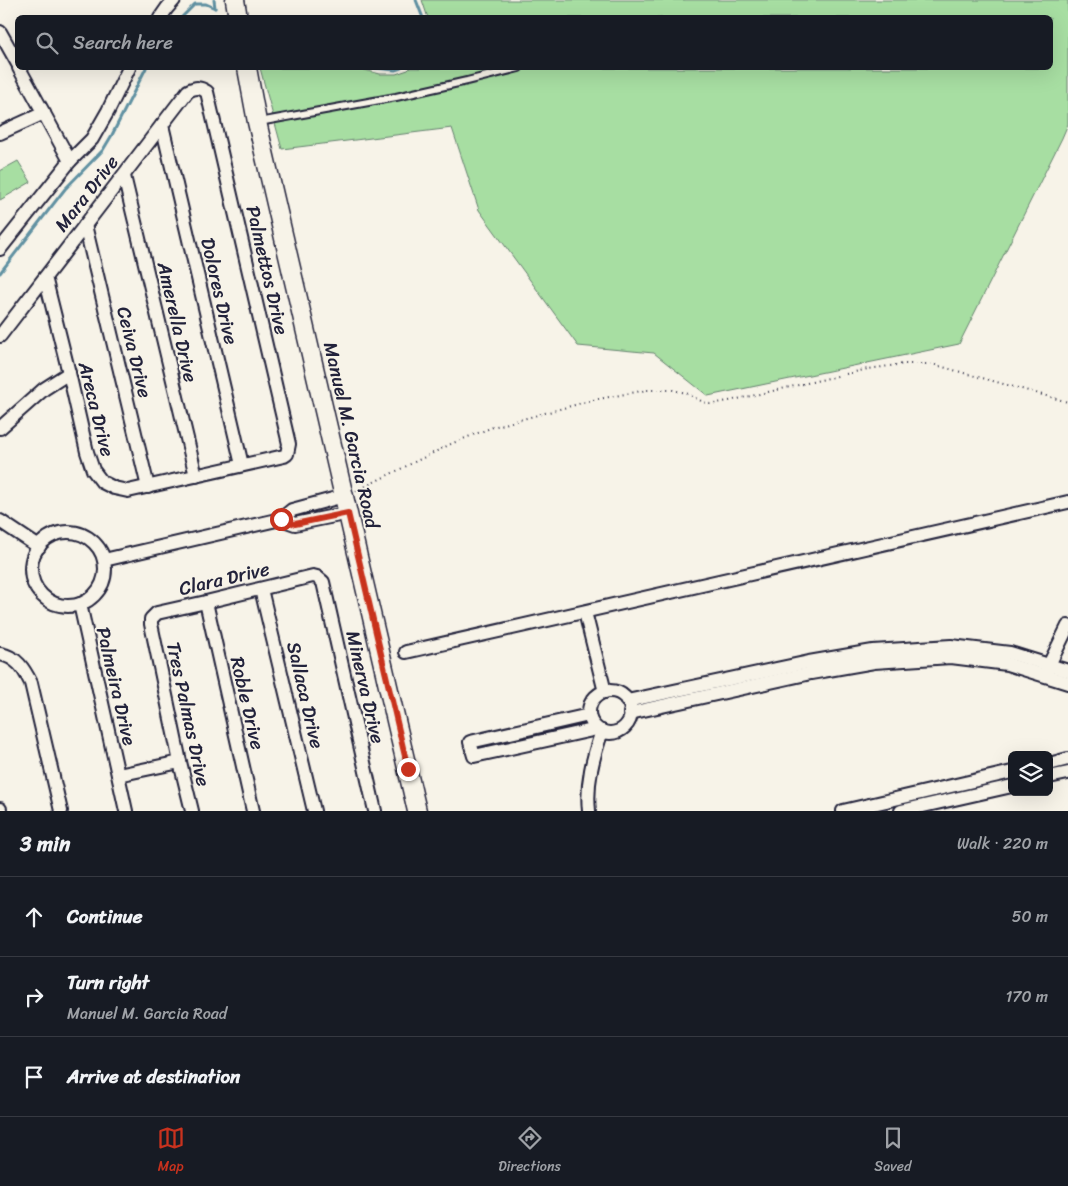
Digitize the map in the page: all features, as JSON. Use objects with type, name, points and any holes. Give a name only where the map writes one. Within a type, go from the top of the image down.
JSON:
[{"type":"main road","points":[[235,0],[238,15]]},
{"type":"main road","name":"Manuel M. Garcia Road","points":[[246,70],[417,811]]},
{"type":"street","points":[[162,15],[174,0]]},
{"type":"street","points":[[0,32],[15,60]]},
{"type":"street","points":[[20,70],[70,161]]},
{"type":"street","points":[[0,249],[70,161],[92,139],[128,70]]},
{"type":"street","name":"Mara Drive","points":[[0,336],[188,91],[197,87],[207,92]]},
{"type":"street","name":"Palmettos Drive","points":[[207,92],[289,444],[287,454],[284,456]]},
{"type":"street","points":[[0,133],[44,113]]},
{"type":"street","name":"Dolores Drive","points":[[162,125],[242,466]]},
{"type":"street","name":"Amerella Drive","points":[[124,176],[196,476]]},
{"type":"street","name":"Ceiva Drive","points":[[85,225],[148,487]]},
{"type":"street","name":"Areca Drive","points":[[44,277],[87,452],[93,470],[102,482],[114,488],[128,491],[284,456]]},
{"type":"street","points":[[0,428],[44,390],[69,374]]},
{"type":"street","points":[[406,652],[1068,502]]},
{"type":"street","points":[[104,560],[281,519],[292,510],[346,505]]},
{"type":"street","points":[[0,521],[38,547]]},
{"type":"street","points":[[62,533],[75,533],[88,538],[98,548],[104,560],[103,582],[98,592],[80,604],[59,605],[50,601],[35,586],[32,576],[31,566],[38,547],[49,538],[62,533]]},
{"type":"street","name":"Clara Drive","points":[[151,624],[156,613],[313,576]]},
{"type":"street","name":"Minerva Drive","points":[[313,576],[323,582],[375,811]]},
{"type":"street","name":"Sallaca Drive","points":[[261,589],[314,811]]},
{"type":"street","name":"Roble Drive","points":[[206,602],[253,811]]},
{"type":"street","name":"Palmeira Drive","points":[[80,604],[126,811]]},
{"type":"street","points":[[585,612],[605,692]]},
{"type":"street","name":"Tres Palmas Drive","points":[[151,624],[192,811]]},
{"type":"street","points":[[1047,670],[1068,626]]},
{"type":"street","points":[[629,707],[836,663],[873,650],[951,646],[1010,653],[1047,670],[1068,683]]},
{"type":"street","points":[[0,654],[14,659],[24,670],[32,684],[61,811]]},
{"type":"street","points":[[1047,670],[1068,671]]},
{"type":"street","points":[[605,692],[620,694],[629,707],[628,722],[621,729],[612,733],[600,730],[593,725],[589,715],[593,700],[605,692]]},
{"type":"street","points":[[589,715],[470,742],[474,756],[600,730]]},
{"type":"street","points":[[589,811],[589,779],[600,730]]},
{"type":"street","points":[[1053,763],[1068,759]]},
{"type":"street","name":"Palmeira Drive","points":[[118,775],[180,762]]},
{"type":"street","points":[[842,811],[1008,773]]},
{"type":"street","points":[[1053,776],[1068,773]]},
{"type":"street","points":[[901,811],[1008,787]]},
{"type":"lane","points":[[257,122],[396,97],[511,70]]},
{"type":"path","points":[[346,505],[453,443],[494,427],[593,400],[647,390],[673,390],[710,404],[729,402],[868,369],[904,364],[932,364],[1068,402]]},
{"type":"green space","points":[[422,0],[1068,0],[1068,124],[959,344],[708,396],[654,353],[578,346],[479,210],[452,128],[282,149],[261,70],[365,70],[380,74],[396,74],[408,70],[1053,70],[1053,15],[427,15]]},
{"type":"green space","points":[[18,161],[31,182],[0,200],[0,171]]},
{"type":"waterway","points":[[214,0],[215,8]]},
{"type":"waterway","points":[[416,0],[422,15]]},
{"type":"waterway","points":[[184,15],[195,4],[206,4],[215,8]]},
{"type":"waterway","points":[[0,273],[65,189],[103,150],[145,70]]},
{"type":"route","points":[[281,519],[295,524],[348,513],[408,769]]}]
